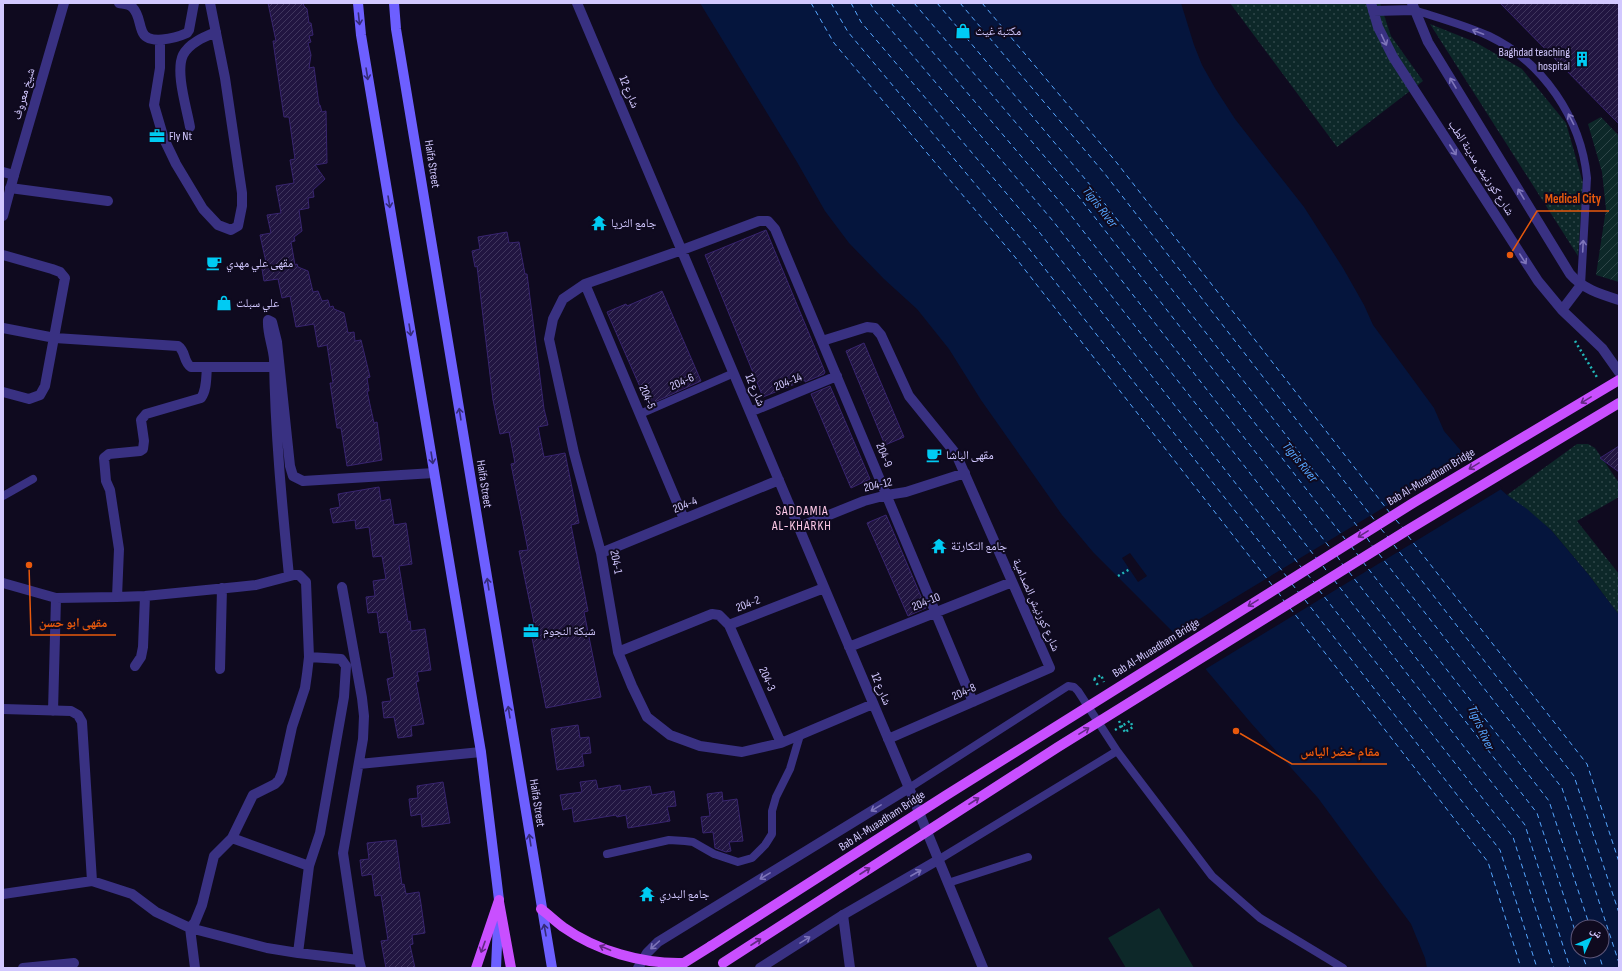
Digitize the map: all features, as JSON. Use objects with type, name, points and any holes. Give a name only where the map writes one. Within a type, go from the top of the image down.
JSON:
[{"type":"main road","points":[[358,3],[361,35],[481,752],[499,900],[511,968]]},
{"type":"main road","name":"Haifa Street","points":[[394,3],[396,28],[552,968]]},
{"type":"main road","name":"Bab Al-Muaadham Bridge","points":[[671,968],[680,965],[711,946],[952,792],[1413,503],[1619,380]]},
{"type":"main road","points":[[720,966],[1076,736],[1412,527],[1619,403]]},
{"type":"main road","points":[[476,968],[499,900]]},
{"type":"main road","points":[[496,968],[499,900]]},
{"type":"main road","points":[[541,909],[563,927],[587,940],[640,964],[664,963],[680,965]]},
{"type":"street","name":"شیخ معروف","points":[[3,216],[64,3]]},
{"type":"street","points":[[119,3],[132,6],[136,12],[144,36],[147,38],[160,40],[187,33],[189,30],[194,3]]},
{"type":"street","points":[[160,40],[160,68],[154,105],[164,139],[176,164],[203,209],[218,225],[232,230],[238,226],[242,206],[242,193],[225,78],[210,3]]},
{"type":"street","name":"شارع 12","points":[[577,3],[909,788],[983,968]]},
{"type":"street","points":[[1372,7],[1413,6]]},
{"type":"street","name":"شارع كورنيش مدينة الطب","points":[[1413,6],[1432,48],[1570,274],[1581,285],[1590,290],[1619,300]]},
{"type":"street","name":"شارع كورنيش مدينة الطب","points":[[1372,7],[1381,32],[1393,57],[1538,281],[1562,310],[1591,337],[1617,365]]},
{"type":"street","points":[[190,126],[180,73],[183,56],[190,47],[199,40],[216,32]]},
{"type":"street","points":[[3,172],[14,175]]},
{"type":"street","points":[[10,188],[108,201]]},
{"type":"street","name":"204-1","points":[[768,221],[759,221],[585,284],[563,299],[554,319],[549,339],[574,453],[601,553],[618,652],[632,686],[647,716],[670,735],[700,746],[742,752],[781,743],[873,704]]},
{"type":"street","name":"204-9","points":[[768,221],[775,229],[973,702]]},
{"type":"street","points":[[3,255],[52,268],[60,272],[65,278],[45,386],[40,395],[29,398],[3,392]]},
{"type":"street","name":"204-5","points":[[585,284],[684,519]]},
{"type":"street","points":[[1562,310],[1581,285]]},
{"type":"street","points":[[289,576],[280,484],[274,353],[268,329],[269,320],[272,322],[277,342],[290,466],[293,476],[303,482],[434,473]]},
{"type":"street","points":[[3,328],[55,338],[178,346],[182,349],[188,366],[274,367]]},
{"type":"street","name":"شارع كورنيش الصدامية","points":[[822,341],[867,328],[875,328],[881,335],[909,396],[956,454],[1050,668]]},
{"type":"street","points":[[117,597],[118,542],[111,495],[106,482],[104,458],[108,454],[140,451],[143,449],[144,441],[141,420],[142,417],[146,414],[200,398],[205,388],[207,367]]},
{"type":"street","name":"204-14","points":[[750,412],[837,376]]},
{"type":"street","name":"204-12","points":[[799,527],[864,501],[906,492],[965,473]]},
{"type":"street","name":"204-4","points":[[601,553],[779,480]]},
{"type":"street","points":[[3,583],[56,598],[145,596],[256,584],[299,575],[306,582],[308,657],[305,688],[292,727],[279,780],[275,784],[253,795],[232,838],[214,856],[202,905],[195,922],[190,928],[195,968]]},
{"type":"street","name":"204-10","points":[[849,647],[1012,582]]},
{"type":"street","points":[[3,894],[92,881],[132,894],[156,912],[190,928],[267,948],[360,964],[343,853],[363,739],[364,716],[342,587]]},
{"type":"street","points":[[220,669],[222,588]]},
{"type":"street","name":"204-2","points":[[618,652],[712,614],[719,615],[729,625],[824,588]]},
{"type":"street","points":[[135,666],[142,657],[145,596]]},
{"type":"street","points":[[53,711],[56,598]]},
{"type":"street","name":"204-3","points":[[729,625],[781,743]]},
{"type":"street","points":[[298,953],[309,866],[320,833],[326,802],[344,697],[346,666],[341,659],[308,657]]},
{"type":"street","name":"204-8","points":[[888,739],[1050,668]]},
{"type":"street","points":[[3,709],[71,711],[78,715],[82,722],[92,881]]},
{"type":"street","points":[[359,764],[481,752]]},
{"type":"street","points":[[640,964],[651,948],[658,942],[909,788]]},
{"type":"street","points":[[232,838],[309,866]]},
{"type":"street","points":[[760,968],[843,915],[938,860]]},
{"type":"street","points":[[843,915],[850,968]]},
{"type":"street","points":[[23,968],[74,963]]},
{"type":"lane","points":[[1413,6],[1501,42],[1525,60],[1535,70],[1564,106],[1577,133],[1585,162],[1586,178],[1581,285]]},
{"type":"lane","name":"204-6","points":[[640,414],[734,373]]},
{"type":"lane","points":[[3,496],[33,479]]},
{"type":"lane","points":[[909,788],[1068,686],[1074,687],[1116,751],[1212,876],[1260,918],[1343,968]]},
{"type":"lane","points":[[607,854],[669,840],[692,842],[714,854],[738,862],[752,858],[765,845],[772,834],[772,810],[776,796],[790,769],[800,735]]},
{"type":"lane","points":[[938,860],[1116,751]]},
{"type":"lane","points":[[948,883],[1028,857]]},
{"type":"path","points":[[1574,338],[1604,389]]},
{"type":"path","points":[[1118,576],[1130,569]]},
{"type":"path","points":[[1094,679],[1101,675],[1105,681]]},
{"type":"path","points":[[1106,735],[1130,721],[1133,727],[1125,732]]},
{"type":"green space","points":[[1230,3],[1380,3],[1391,36],[1423,81],[1337,147]]},
{"type":"green space","points":[[1430,24],[1475,42],[1522,69],[1566,123],[1583,183],[1578,256]]},
{"type":"green space","points":[[1601,117],[1619,136],[1619,282],[1596,275],[1606,209],[1602,172],[1588,124]]},
{"type":"green space","points":[[1577,444],[1588,444],[1595,448],[1619,483],[1619,497],[1577,521],[1619,574],[1619,615],[1588,574],[1551,530],[1507,495]]},
{"type":"green space","points":[[1159,908],[1194,968],[1126,968],[1108,938]]},
{"type":"water","name":"Tigris River","points":[[700,3],[1181,3],[1202,65],[1215,88],[1235,119],[1304,207],[1343,268],[1364,305],[1373,325],[1434,408],[1444,431],[1483,473],[1507,495],[1527,509],[1551,530],[1588,574],[1619,615],[1619,968],[1427,968],[1425,958],[1411,924],[1318,798],[1251,723],[1181,640],[1093,552],[1062,515],[981,400],[949,349],[917,309],[884,279],[849,243],[825,211],[797,162]]},
{"type":"pier","points":[[1469,456],[1503,488],[1204,670],[1173,635]]},
{"type":"pier","points":[[1130,553],[1147,576],[1138,582],[1122,558]]},
{"type":"building","points":[[268,3],[303,3],[307,9],[313,35],[309,36],[311,42],[308,43],[311,55],[309,68],[314,67],[319,105],[322,112],[326,111],[327,163],[315,165],[325,179],[313,190],[314,197],[308,198],[309,208],[299,210],[302,231],[294,237],[295,241],[291,242],[295,265],[297,264],[298,267],[308,271],[313,292],[318,291],[322,301],[328,300],[330,307],[333,306],[334,309],[344,313],[348,333],[354,332],[355,341],[361,340],[370,377],[367,378],[369,391],[367,391],[374,423],[377,422],[382,460],[347,466],[341,428],[337,428],[330,383],[333,383],[327,345],[318,347],[314,324],[296,327],[290,296],[282,298],[278,279],[264,281],[261,263],[266,262],[260,235],[271,233],[267,215],[281,213],[276,186],[294,183],[290,160],[295,159],[289,117],[284,117],[273,41],[276,41]]},
{"type":"building","name":"Baghdad teaching hospital","points":[[1500,3],[1619,3],[1619,124]]},
{"type":"building","points":[[766,230],[825,372],[824,374],[805,382],[805,380],[763,397],[705,255]]},
{"type":"building","points":[[507,232],[509,243],[519,242],[525,274],[527,274],[544,409],[548,425],[538,427],[544,457],[565,453],[579,523],[571,525],[588,611],[584,612],[601,697],[546,708],[532,638],[537,637],[519,551],[528,550],[511,464],[515,463],[509,432],[500,434],[493,400],[477,266],[475,267],[472,251],[480,249],[478,237]]},
{"type":"building","points":[[662,291],[701,381],[648,405],[607,312],[626,304],[627,306]]},
{"type":"building","points":[[864,343],[904,437],[885,445],[846,351]]},
{"type":"building","points":[[830,386],[870,479],[851,488],[811,394]]},
{"type":"building","points":[[1619,446],[1619,472],[1600,458]]},
{"type":"building","points":[[379,487],[381,501],[390,499],[394,525],[406,523],[412,564],[399,566],[408,622],[410,621],[411,631],[425,629],[431,670],[417,672],[419,681],[416,682],[424,724],[411,726],[412,736],[398,738],[394,717],[384,718],[382,702],[391,701],[387,679],[394,677],[387,632],[380,633],[377,612],[368,613],[366,597],[375,596],[373,581],[386,579],[382,556],[373,557],[369,527],[356,529],[355,520],[333,523],[330,509],[340,507],[338,494]]},
{"type":"building","points":[[886,515],[926,608],[908,616],[867,523]]},
{"type":"building","points":[[578,725],[580,738],[589,737],[591,753],[582,754],[584,766],[557,770],[551,729]]},
{"type":"building","points":[[596,780],[598,789],[620,785],[621,791],[650,786],[652,795],[674,791],[676,806],[667,807],[670,821],[628,828],[626,815],[617,817],[616,815],[574,822],[572,808],[563,810],[560,795],[582,792],[580,782]]},
{"type":"building","points":[[443,782],[450,823],[422,827],[421,814],[411,816],[409,799],[418,798],[417,786]]},
{"type":"building","points":[[722,792],[723,801],[737,799],[743,841],[729,842],[731,851],[726,852],[715,848],[713,832],[703,833],[701,817],[710,816],[707,794]]},
{"type":"building","points":[[396,840],[402,885],[404,884],[406,894],[419,892],[421,904],[425,933],[412,935],[413,944],[410,945],[415,968],[386,968],[381,941],[388,940],[381,895],[375,896],[372,874],[362,876],[360,860],[369,859],[367,843]]},
{"type":"ferry route","points":[[811,3],[834,43],[1015,257],[1272,585]]},
{"type":"ferry route","points":[[831,3],[848,32],[1027,246],[1287,577]]},
{"type":"ferry route","points":[[851,3],[861,22],[1040,233],[1301,567]]},
{"type":"ferry route","points":[[870,3],[875,11],[1053,221],[1317,559]]},
{"type":"ferry route","points":[[891,3],[1066,209],[1331,549]]},
{"type":"ferry route","points":[[914,3],[1079,197],[1345,539]]},
{"type":"ferry route","points":[[937,3],[1091,186],[1361,531]]},
{"type":"ferry route","points":[[960,3],[1105,174],[1376,522]]},
{"type":"ferry route","points":[[982,3],[1117,163],[1390,513]]},
{"type":"ferry route","points":[[1396,520],[1403,528]]},
{"type":"ferry route","points":[[1381,529],[1388,537]]},
{"type":"ferry route","points":[[1408,536],[1587,764],[1619,862]]},
{"type":"ferry route","points":[[1367,538],[1373,547]]},
{"type":"ferry route","points":[[1394,545],[1574,776],[1619,913]]},
{"type":"ferry route","points":[[1351,546],[1358,555]]},
{"type":"ferry route","points":[[1379,554],[1562,788],[1619,963]]},
{"type":"ferry route","points":[[1337,556],[1343,565]]},
{"type":"ferry route","points":[[1363,562],[1549,801],[1587,919]]},
{"type":"ferry route","points":[[1323,566],[1328,573]]},
{"type":"ferry route","points":[[1349,572],[1537,813],[1571,919]]},
{"type":"ferry route","points":[[1307,574],[1314,582]]},
{"type":"ferry route","points":[[1334,580],[1525,825],[1570,968]]},
{"type":"ferry route","points":[[1292,584],[1299,593]]},
{"type":"ferry route","points":[[1319,590],[1513,837],[1554,968]]},
{"type":"ferry route","points":[[1278,592],[1284,601]]},
{"type":"ferry route","points":[[1305,600],[1500,850],[1537,968]]},
{"type":"ferry route","points":[[1290,608],[1488,862],[1521,968]]},
{"type":"ferry route","points":[[1584,959],[1587,968]]},
{"type":"ferry route","points":[[1600,959],[1603,968]]},
{"type":"place","name":"مكتبة غيث","points":[[963,31]]},
{"type":"place","name":"Baghdad teaching hospital","points":[[1582,59]]},
{"type":"place","name":"Fly Nt","points":[[157,136]]},
{"type":"place","name":"جامع الثريا","points":[[599,223]]},
{"type":"place","name":"Medical City","points":[[1510,255]]},
{"type":"place","name":"مقهى علي مهدي","points":[[214,263]]},
{"type":"place","name":"علي سبلت","points":[[224,303]]},
{"type":"place","name":"مقهى الباشا","points":[[934,455]]},
{"type":"place","name":"جامع التكارتة","points":[[939,546]]},
{"type":"place","name":"مقهى ابو حسن","points":[[29,565]]},
{"type":"place","name":"شبكة النجوم","points":[[531,631]]},
{"type":"place","name":"مقام خضر الياس","points":[[1236,731]]},
{"type":"place","name":"جامع البدري","points":[[647,894]]},
{"type":"district","name":"SADDAMIA AL-KHARKH","points":[[802,518]]}]
